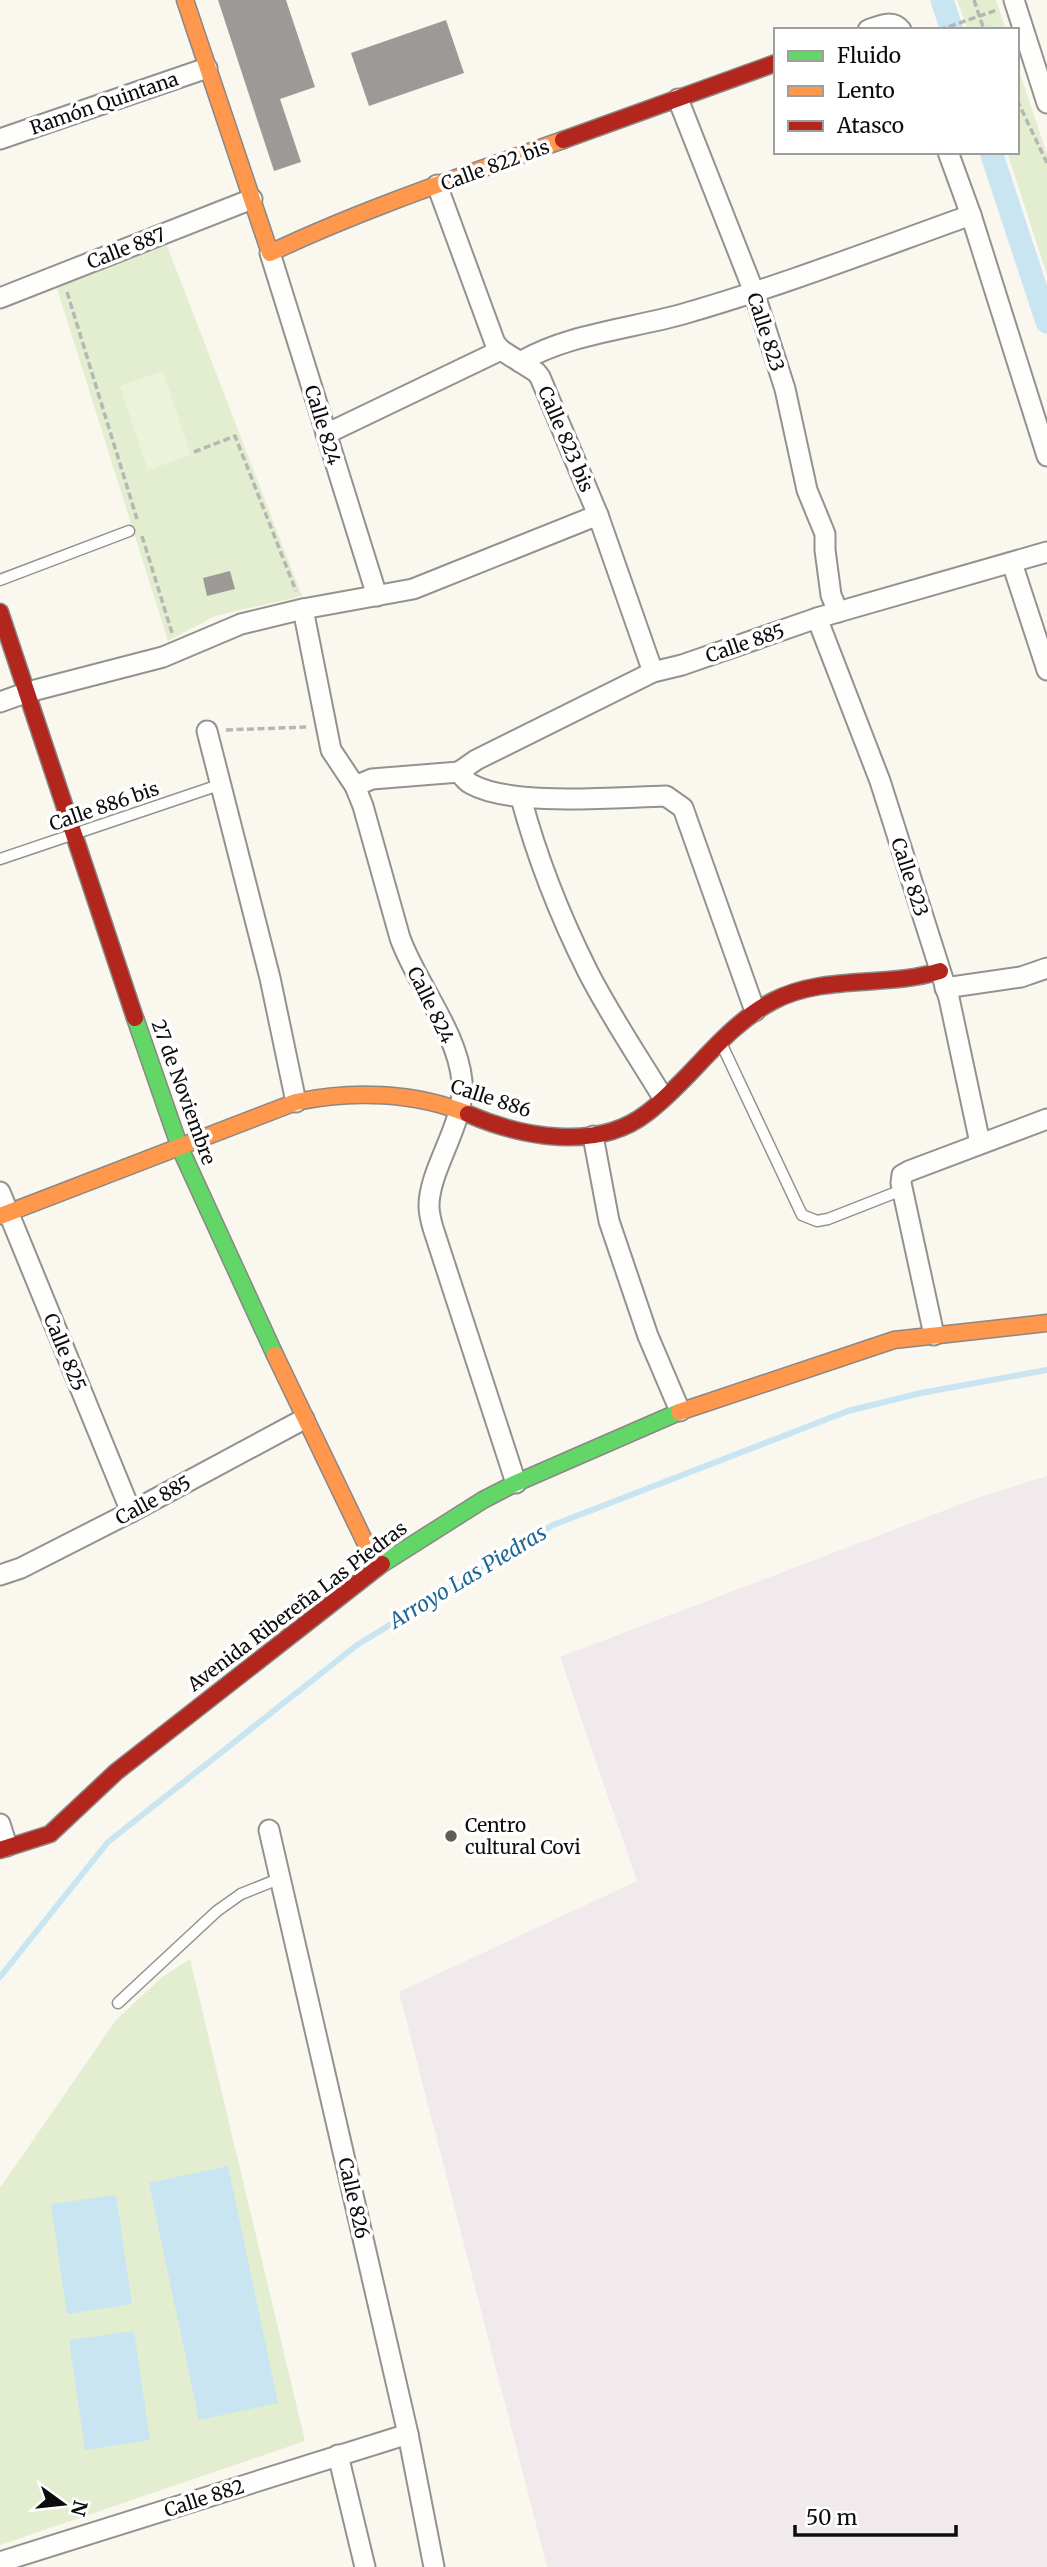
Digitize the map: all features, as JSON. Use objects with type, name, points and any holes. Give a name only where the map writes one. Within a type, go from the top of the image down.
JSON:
[{"type":"street","points":[[185,0],[270,253]]},
{"type":"street","points":[[1014,2],[1047,103]]},
{"type":"street","points":[[873,28],[892,24],[898,28]]},
{"type":"street","name":"Calle 822 bis","points":[[270,253],[308,235],[437,186],[774,65]]},
{"type":"street","name":"Ramón Quintana","points":[[0,139],[207,68]]},
{"type":"street","name":"Calle 823","points":[[678,99],[754,292],[785,389],[807,489],[825,534],[831,595],[838,612]]},
{"type":"street","points":[[949,154],[971,215],[1047,456]]},
{"type":"street","points":[[326,434],[501,350],[495,343],[437,186]]},
{"type":"street","name":"Calle 887","points":[[0,298],[252,199]]},
{"type":"street","points":[[520,362],[544,348],[683,314],[754,292],[971,215]]},
{"type":"street","name":"Calle 824","points":[[270,253],[377,596]]},
{"type":"street","name":"Calle 823 bis","points":[[501,350],[540,377],[598,515],[653,672]]},
{"type":"street","points":[[0,702],[170,654],[241,624],[303,609],[413,589],[598,515]]},
{"type":"street","name":"Calle 885","points":[[459,772],[476,760],[653,672],[682,665],[817,618],[1047,552]]},
{"type":"street","points":[[1012,563],[1047,670]]},
{"type":"street","name":"Calle 824","points":[[303,609],[331,750],[355,786],[406,956],[450,1040],[462,1082],[459,1111],[429,1206],[433,1228],[516,1483]]},
{"type":"street","name":"27 de Noviembre","points":[[0,612],[180,1148],[304,1419],[377,1567]]},
{"type":"street","name":"Calle 823","points":[[817,618],[880,781],[942,979],[979,1143]]},
{"type":"street","points":[[207,731],[270,978],[296,1102]]},
{"type":"street","points":[[355,786],[372,779],[459,772],[470,784],[522,798],[666,796],[683,808],[755,1011]]},
{"type":"street","points":[[522,798],[541,866],[589,973],[662,1096]]},
{"type":"street","points":[[942,979],[1021,977],[1047,968]]},
{"type":"street","name":"Calle 886","points":[[4,1215],[296,1102],[320,1096],[428,1099],[494,1124],[527,1132],[593,1136],[635,1121],[646,1114],[738,1024],[773,1001],[803,990],[828,985],[924,976],[942,979]]},
{"type":"street","points":[[934,1335],[902,1189],[902,1175],[979,1143],[1047,1119]]},
{"type":"street","points":[[593,1136],[609,1221],[648,1336],[680,1411]]},
{"type":"street","name":"Calle 825","points":[[0,1192],[4,1215],[131,1512]]},
{"type":"street","name":"Avenida Ribereña Las Piedras","points":[[4,1848],[50,1834],[117,1772],[377,1567],[448,1520],[516,1483],[680,1411],[869,1347],[894,1340],[1047,1323]]},
{"type":"street","name":"Calle 885","points":[[0,1575],[20,1568],[131,1512],[304,1419]]},
{"type":"street","points":[[0,1824],[4,1848]]},
{"type":"street","name":"Calle 826","points":[[269,1830],[408,2434],[434,2567]]},
{"type":"street","name":"Calle 882","points":[[0,2562],[408,2434]]},
{"type":"street","points":[[338,2455],[365,2567]]},
{"type":"lane","points":[[0,580],[128,531]]},
{"type":"lane","name":"Calle 886 bis","points":[[0,859],[219,785]]},
{"type":"lane","points":[[720,1041],[802,1215],[817,1220],[828,1219],[902,1189]]},
{"type":"lane","points":[[118,2003],[217,1911],[241,1895],[281,1878]]},
{"type":"path","points":[[974,0],[984,28]]},
{"type":"path","points":[[945,28],[1014,2]]},
{"type":"path","points":[[1019,104],[1047,163]]},
{"type":"path","points":[[61,274],[138,521]]},
{"type":"path","points":[[194,452],[235,436],[303,609]]},
{"type":"path","points":[[142,534],[170,654]]},
{"type":"path","points":[[207,731],[326,726]]},
{"type":"shaded area","points":[[1047,1476],[1047,2567],[547,2567],[399,1992],[637,1881],[560,1657],[977,1498]]},
{"type":"green space","points":[[957,0],[996,0],[1005,28],[967,28]]},
{"type":"green space","points":[[1019,71],[1047,154],[1047,275],[1008,154],[1019,154]]},
{"type":"green space","points":[[166,243],[302,596],[215,616],[168,641],[55,282]]},
{"type":"green space","points":[[163,371],[191,455],[148,470],[120,386]]},
{"type":"green space","points":[[190,1959],[305,2441],[0,2545],[0,2188],[116,2020],[161,1978]]},
{"type":"water","points":[[228,2166],[278,2403],[199,2420],[149,2183]]},
{"type":"water","points":[[116,2195],[132,2304],[67,2314],[51,2204]]},
{"type":"water","points":[[134,2331],[150,2440],[85,2450],[69,2340]]},
{"type":"building","points":[[218,0],[286,0],[315,87],[280,99],[301,162],[274,171]]},
{"type":"building","points":[[446,20],[464,73],[369,106],[351,53]]},
{"type":"building","points":[[230,571],[235,589],[207,596],[203,578]]},
{"type":"waterway","points":[[942,0],[951,28]]},
{"type":"waterway","points":[[992,154],[1047,322]]},
{"type":"waterway","name":"Arroyo Las Piedras","points":[[0,1977],[108,1842],[357,1645],[553,1525],[848,1411],[921,1393],[1047,1370]]},
{"type":"traffic: fast","points":[[135,1018],[180,1148],[275,1355]]},
{"type":"traffic: fast","points":[[382,1564],[483,1500],[516,1483],[679,1412]]},
{"type":"traffic: slow","points":[[185,0],[270,253],[379,207],[563,140]]},
{"type":"traffic: slow","points":[[0,1216],[296,1102],[339,1096],[383,1095],[427,1101],[468,1114]]},
{"type":"traffic: slow","points":[[679,1412],[894,1340],[1047,1323]]},
{"type":"traffic: slow","points":[[275,1355],[377,1567]]},
{"type":"traffic: jam","points":[[563,140],[774,64]]},
{"type":"traffic: jam","points":[[0,612],[135,1018]]},
{"type":"traffic: jam","points":[[468,1114],[535,1134],[582,1137],[605,1133],[627,1125],[647,1113],[738,1025],[773,1001],[813,987],[899,979],[940,971]]},
{"type":"traffic: jam","points":[[0,1850],[50,1834],[116,1772],[382,1564]]},
{"type":"place","name":"Centro cultural Covi","points":[[451,1836]]}]
